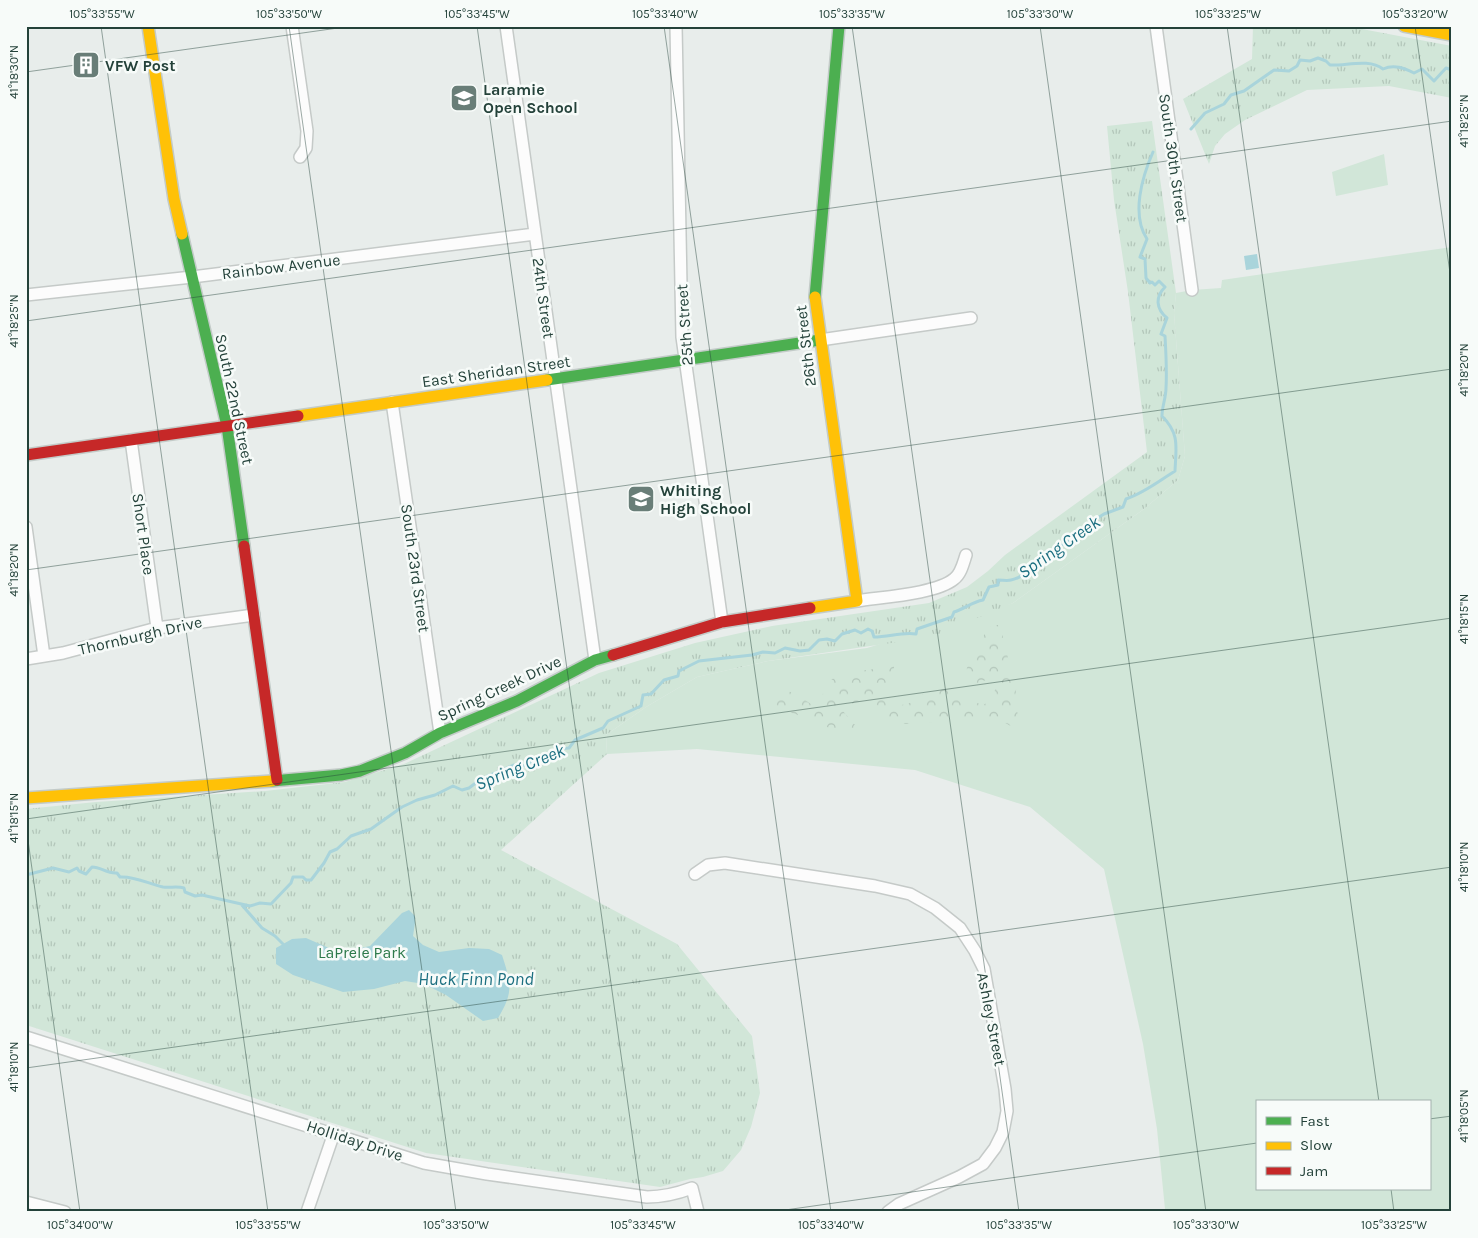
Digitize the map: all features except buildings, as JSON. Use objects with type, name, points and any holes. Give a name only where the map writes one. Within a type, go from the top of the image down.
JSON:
[{"type":"street","name":"South 22nd Street","points":[[148,26],[174,199],[227,426],[277,780]]},
{"type":"street","points":[[292,26],[307,131],[306,148],[300,157]]},
{"type":"street","name":"24th Street","points":[[506,26],[595,660]]},
{"type":"street","name":"25th Street","points":[[676,26],[682,337],[722,622]]},
{"type":"street","name":"26th Street","points":[[839,26],[815,302],[856,601]]},
{"type":"street","name":"South 30th Street","points":[[1156,26],[1192,290]]},
{"type":"street","points":[[1404,26],[1452,35]]},
{"type":"street","name":"Rainbow Avenue","points":[[26,295],[192,277],[535,234]]},
{"type":"street","name":"East Sheridan Street","points":[[26,455],[971,318]]},
{"type":"street","name":"South 23rd Street","points":[[392,402],[440,733]]},
{"type":"street","name":"Short Place","points":[[131,440],[157,628]]},
{"type":"street","points":[[26,528],[44,656]]},
{"type":"street","name":"Spring Creek Drive","points":[[26,798],[277,780],[360,771],[405,753],[440,733],[517,701],[595,660],[722,622],[942,586],[956,579],[966,555]]},
{"type":"street","name":"Thornburgh Drive","points":[[26,659],[157,628],[254,614]]},
{"type":"street","name":"Ashley Street","points":[[695,874],[708,865],[725,863],[875,886],[910,894],[935,908],[960,928],[976,951],[984,969],[1005,1089],[1007,1110],[1003,1132],[995,1148],[983,1164],[899,1204],[888,1212]]},
{"type":"street","name":"Holliday Drive","points":[[26,1037],[424,1162],[584,1189],[647,1197],[671,1195],[692,1188],[698,1212]]},
{"type":"street","points":[[307,1212],[334,1133]]},
{"type":"street","points":[[26,1202],[64,1212]]},
{"type":"green space","points":[[1253,26],[1346,26],[1452,46],[1452,98],[1389,86],[1307,90],[1245,120],[1225,134],[1215,146],[1209,164],[1183,99],[1252,59]]},
{"type":"green space","name":"LaPrele Park","points":[[1152,121],[1176,293],[1174,313],[1185,456],[1178,480],[1144,509],[1013,603],[932,637],[768,661],[697,677],[646,707],[606,735],[607,754],[501,850],[677,944],[752,1036],[760,1093],[751,1127],[741,1150],[723,1171],[660,1187],[426,1153],[26,1025],[26,809],[96,802],[265,791],[345,782],[404,764],[599,673],[695,643],[772,626],[929,603],[967,587],[1005,555],[1147,452],[1128,292],[1114,200],[1107,126]]},
{"type":"green space","points":[[1384,154],[1388,185],[1336,196],[1332,172]]},
{"type":"green space","points":[[1452,247],[1452,1212],[1164,1212],[1157,1129],[1143,1044],[1104,869],[1030,807],[915,770],[697,749],[607,754],[606,735],[646,707],[697,677],[768,661],[867,648],[1013,603],[1144,509],[1178,480],[1185,456],[1174,313],[1176,293],[1221,288],[1222,280]]},
{"type":"green space","points":[[993,625],[999,625],[1011,667],[1018,681],[1016,704],[1021,726],[1018,730],[998,719],[952,718],[929,723],[905,724],[886,720],[880,708],[872,700],[855,702],[842,710],[855,725],[854,731],[847,731],[826,727],[784,710],[775,704],[776,694],[782,689],[796,694],[811,704],[819,700],[832,679],[859,671],[894,666],[894,680],[888,694],[898,706],[913,702],[925,692],[945,684],[967,702],[985,704],[994,694],[997,681],[991,678],[976,684],[970,680],[966,672],[971,652],[982,643],[985,631]]},
{"type":"water","points":[[1257,254],[1259,268],[1246,270],[1244,256]]},
{"type":"water","name":"Huck Finn Pond","points":[[409,910],[415,916],[413,936],[423,945],[439,952],[469,948],[489,949],[502,955],[509,980],[509,994],[498,1018],[483,1021],[446,995],[424,984],[405,981],[374,989],[343,992],[293,975],[276,964],[276,948],[292,939],[306,938],[329,948],[351,950],[370,946],[402,913]]},
{"type":"waterway","name":"Spring Creek","points":[[1191,129],[1205,113],[1224,104],[1231,95],[1244,91],[1274,70],[1289,71],[1297,66],[1300,60],[1310,61],[1318,58],[1330,65],[1364,63],[1383,69],[1403,68],[1414,73],[1422,69],[1434,81],[1446,68],[1452,70]]},
{"type":"waterway","name":"Spring Creek","points":[[26,875],[53,868],[69,872],[77,868],[86,874],[92,867],[95,867],[117,873],[120,877],[137,879],[163,887],[184,888],[185,892],[195,896],[202,895],[250,906],[260,903],[271,904],[291,883],[293,877],[303,877],[306,880],[311,880],[330,852],[337,849],[351,836],[371,829],[402,807],[453,786],[462,790],[469,788],[481,779],[514,765],[519,768],[558,749],[569,748],[575,740],[603,728],[608,721],[641,706],[643,695],[651,694],[664,680],[678,676],[679,671],[699,661],[763,652],[775,653],[785,648],[800,651],[809,650],[819,640],[835,641],[842,634],[855,630],[861,633],[868,629],[872,631],[874,637],[916,634],[917,629],[952,617],[954,612],[983,600],[989,587],[998,585],[998,580],[1016,579],[1026,573],[1046,552],[1092,528],[1091,522],[1104,514],[1123,507],[1126,499],[1145,490],[1175,471],[1176,441],[1172,429],[1162,416],[1166,392],[1166,369],[1165,336],[1161,334],[1167,318],[1159,307],[1158,299],[1165,287],[1159,281],[1155,285],[1152,282],[1150,283],[1146,278],[1145,259],[1140,257],[1147,239],[1140,219],[1140,196],[1145,173],[1153,152]]},
{"type":"waterway","points":[[241,904],[262,928],[275,936],[283,944]]},
{"type":"traffic: fast","points":[[815,297],[839,26]]},
{"type":"traffic: fast","points":[[182,234],[227,426],[244,546]]},
{"type":"traffic: fast","points":[[547,380],[820,340]]},
{"type":"traffic: fast","points":[[272,781],[341,775],[360,771],[405,753],[440,733],[517,701],[595,660],[613,655]]},
{"type":"traffic: slow","points":[[148,26],[174,199],[182,234]]},
{"type":"traffic: slow","points":[[1404,26],[1452,35]]},
{"type":"traffic: slow","points":[[810,608],[857,601],[815,297]]},
{"type":"traffic: slow","points":[[298,416],[547,380]]},
{"type":"traffic: slow","points":[[26,798],[272,781]]},
{"type":"traffic: jam","points":[[26,455],[298,416]]},
{"type":"traffic: jam","points":[[244,546],[277,780]]},
{"type":"traffic: jam","points":[[613,655],[722,622],[810,608]]},
{"type":"place","name":"VFW Post","points":[[86,65]]},
{"type":"place","name":"Laramie Open School","points":[[464,98]]},
{"type":"place","name":"Whiting High School","points":[[641,499]]}]
